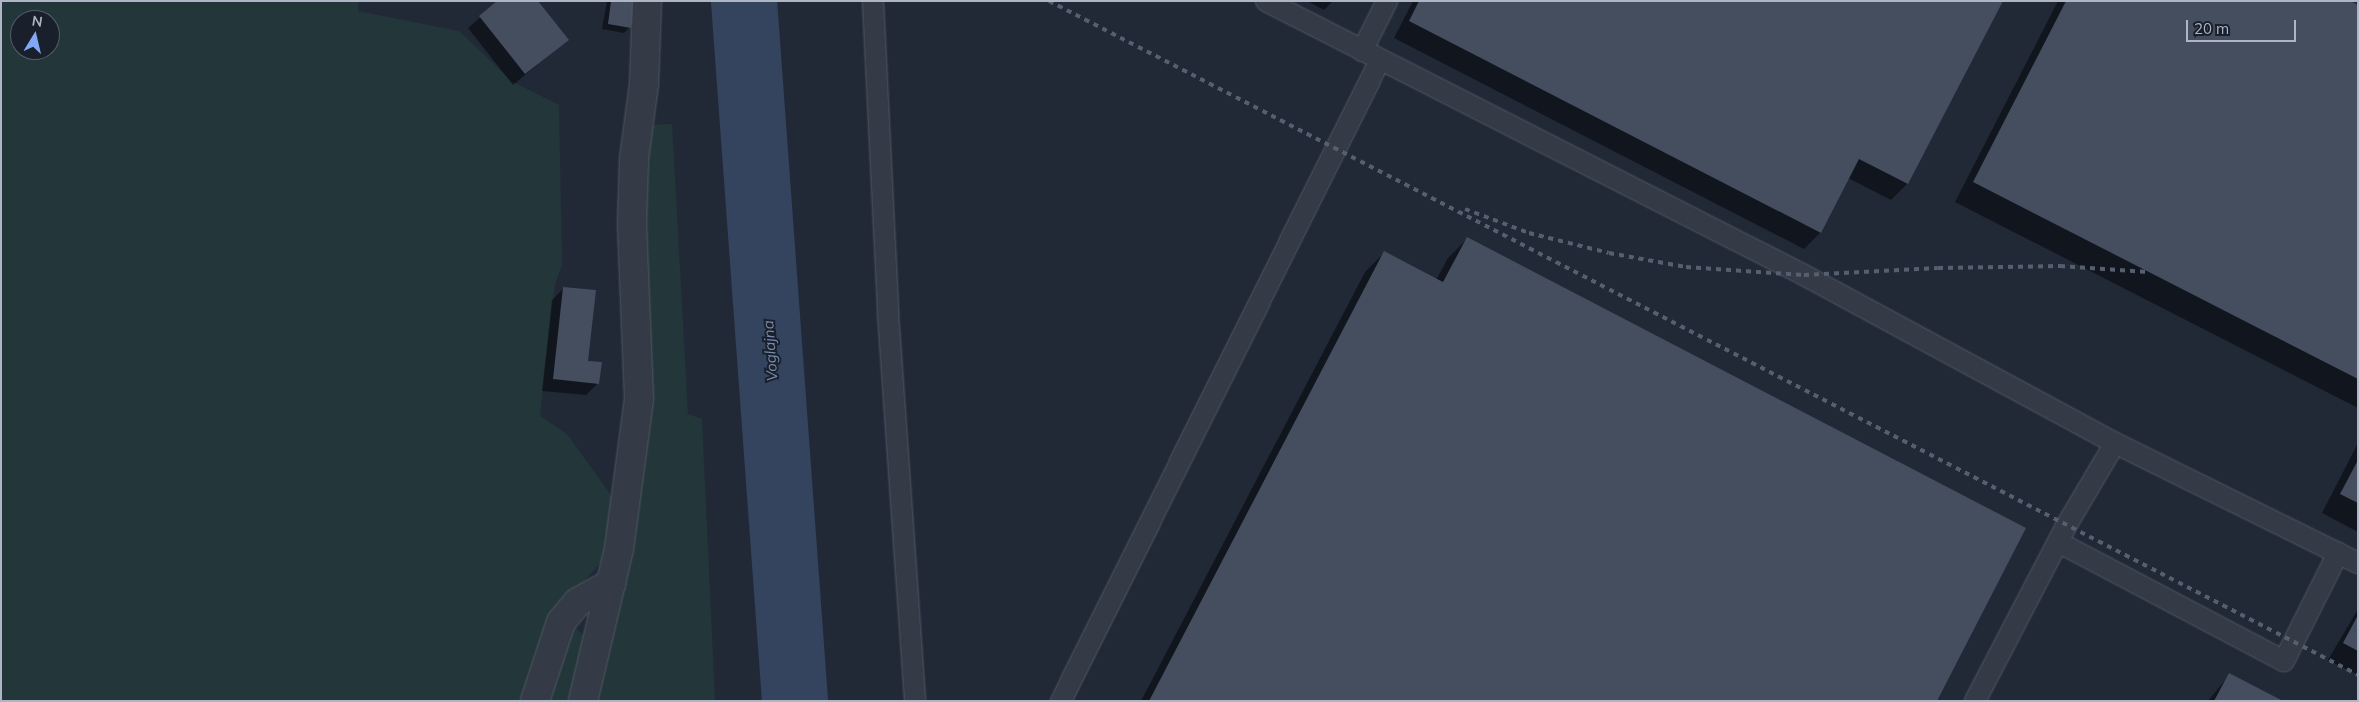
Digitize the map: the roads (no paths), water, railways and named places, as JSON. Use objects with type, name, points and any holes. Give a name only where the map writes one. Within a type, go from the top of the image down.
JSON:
[{"type":"street","points":[[583,701],[619,549],[639,399],[632,224],[634,159],[644,84],[647,1]]},
{"type":"street","points":[[535,701],[561,622],[578,602],[611,584]]},
{"type":"lane","points":[[873,1],[888,313],[915,701]]},
{"type":"lane","points":[[1266,1],[1804,275],[2116,442],[2358,563]]},
{"type":"lane","points":[[1362,51],[1387,1]]},
{"type":"lane","points":[[1061,701],[1380,60]]},
{"type":"lane","points":[[1975,701],[2058,542],[2116,442]]},
{"type":"lane","points":[[2058,542],[2284,662],[2338,553]]},
{"type":"waterway","name":"Voglajna","points":[[744,1],[795,701]]},
{"type":"railway","points":[[1049,1],[2358,675]]},
{"type":"railway","points":[[1465,209],[1529,233],[1609,253],[1686,267],[1804,275],[1938,268],[2060,266],[2148,272]]}]
